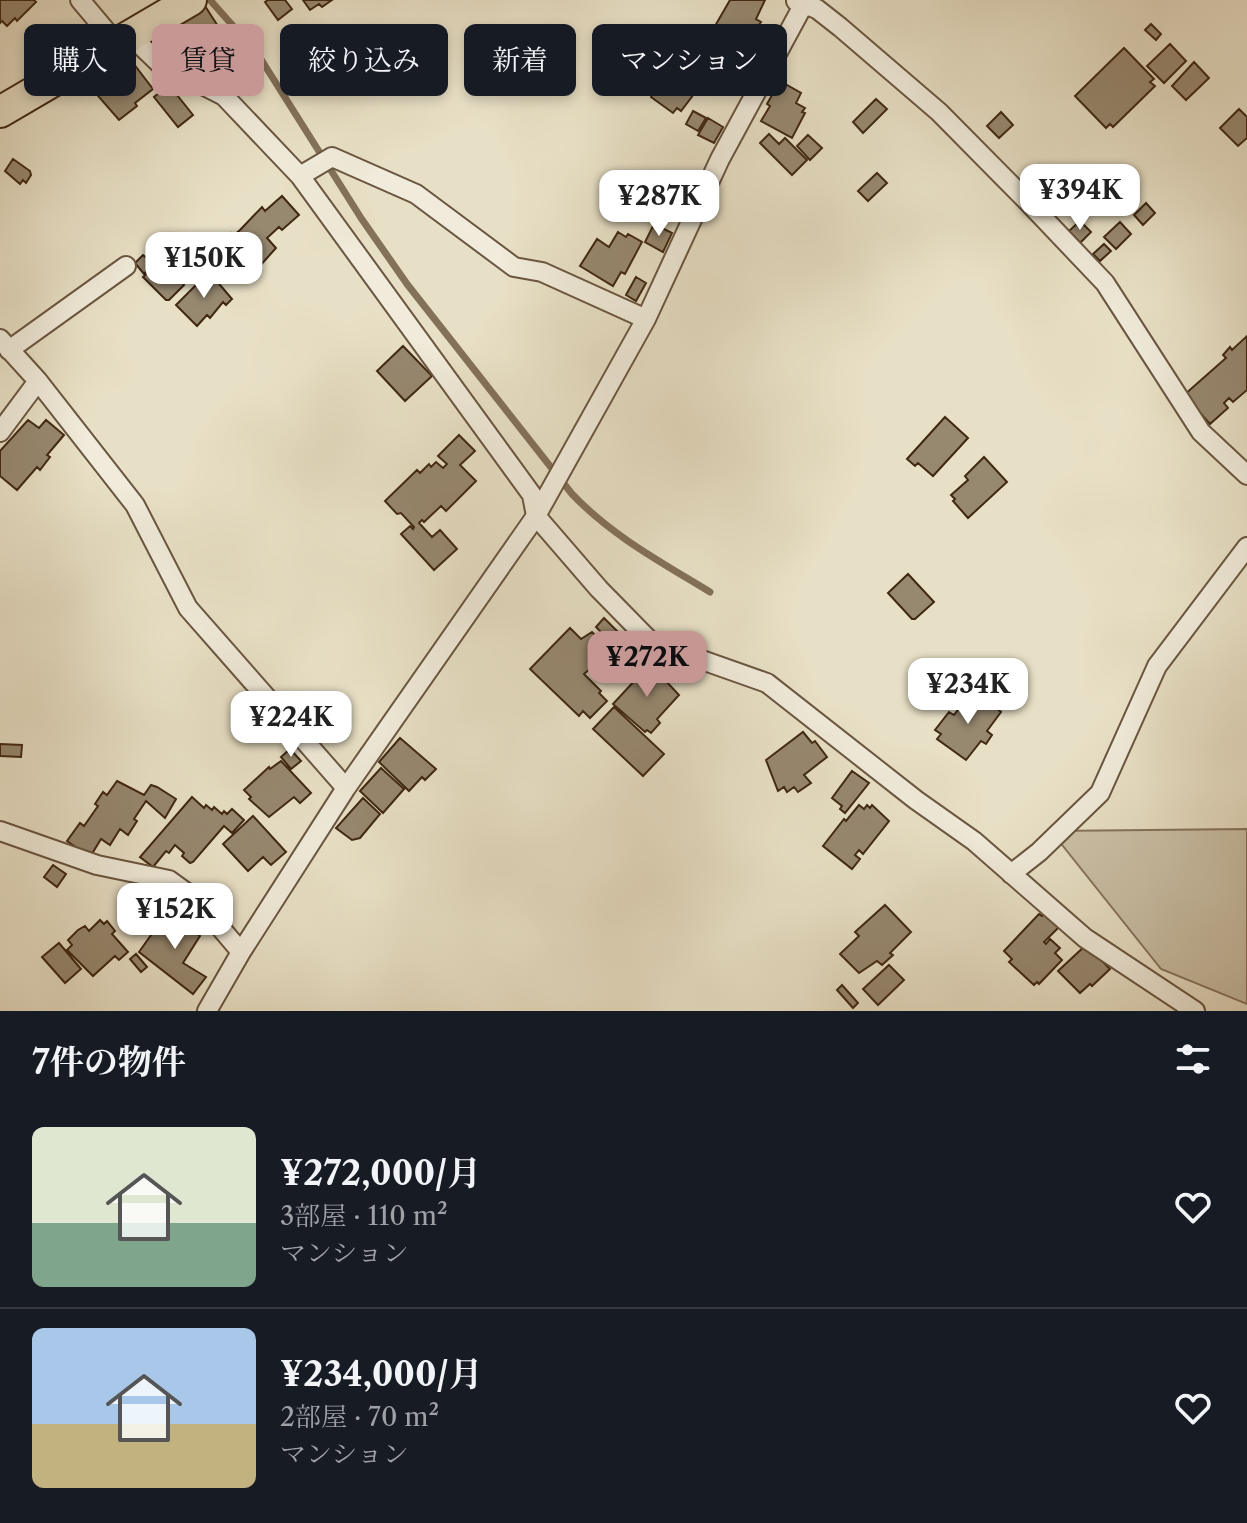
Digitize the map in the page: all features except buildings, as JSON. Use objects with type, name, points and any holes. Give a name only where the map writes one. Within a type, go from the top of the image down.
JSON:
[{"type":"main road","points":[[136,32],[191,0]]},
{"type":"main road","points":[[0,112],[27,96]]},
{"type":"street","points":[[80,0],[106,24]]},
{"type":"street","points":[[211,1010],[241,952],[346,788],[536,516],[646,319],[720,159],[801,1],[840,27],[939,112],[1105,283],[1201,432],[1247,475]]},
{"type":"street","points":[[136,48],[224,96],[300,176],[532,495],[536,516],[599,589],[651,642],[767,683],[916,800],[974,841],[1085,938],[1195,1011]]},
{"type":"street","points":[[300,176],[326,160],[416,194],[514,267],[542,272],[646,319]]},
{"type":"street","points":[[126,266],[4,344],[38,381],[135,505],[188,608],[346,788]]},
{"type":"street","points":[[0,432],[38,381]]},
{"type":"street","points":[[1011,874],[1039,852],[1100,793],[1157,666],[1247,547]]},
{"type":"street","points":[[0,831],[97,865],[169,880],[208,913],[241,952]]},
{"type":"shaded area","points":[[1247,829],[1247,1004],[1161,969],[1051,831]]},
{"type":"waterway","points":[[210,0],[257,53],[361,218],[407,284],[572,494],[620,536],[710,592]]}]
